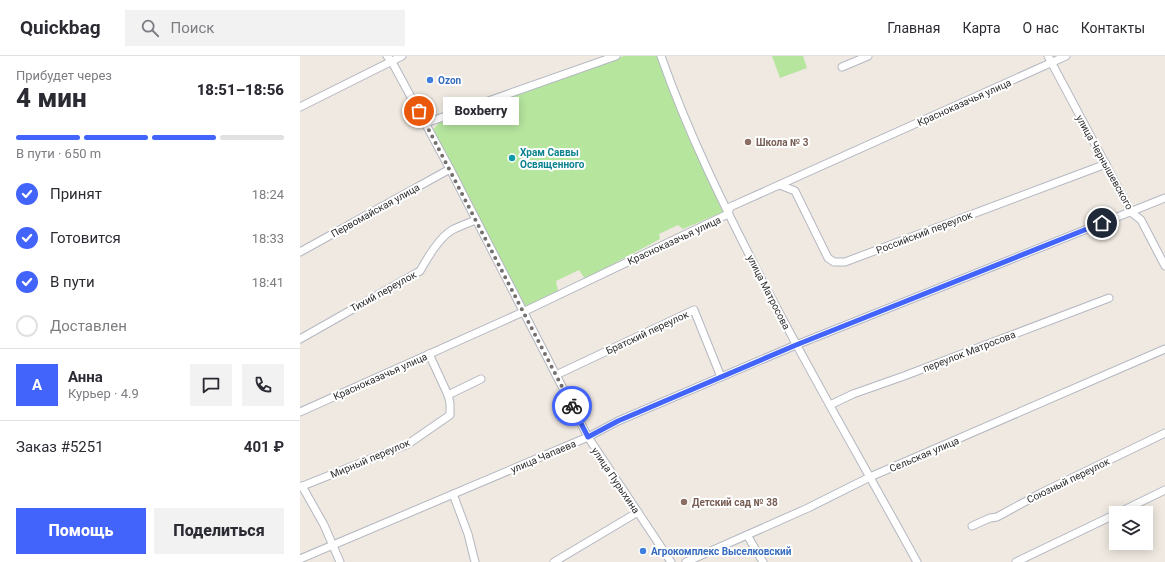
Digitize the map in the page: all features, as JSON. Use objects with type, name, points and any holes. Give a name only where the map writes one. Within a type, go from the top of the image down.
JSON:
[{"type":"street","name":"улица Пурыхина","points":[[386,56],[392,62],[426,123],[588,437],[671,562]]},
{"type":"street","points":[[300,107],[402,56]]},
{"type":"street","points":[[426,123],[616,56]]},
{"type":"street","name":"улица Матросова","points":[[662,56],[686,123],[728,214],[796,345],[916,561]]},
{"type":"street","points":[[842,67],[859,58],[868,56]]},
{"type":"street","name":"Красноказачья улица","points":[[300,412],[523,312],[728,214],[730,207],[1050,59],[1066,56]]},
{"type":"street","name":"улица Чернышевского","points":[[1050,59],[1131,212],[1141,220],[1165,266]]},
{"type":"street","name":"Российский переулок","points":[[780,185],[795,191],[828,258],[834,262],[845,262],[1106,164]]},
{"type":"street","name":"Первомайская улица","points":[[300,252],[450,169]]},
{"type":"street","name":"улица Чапаева","points":[[300,559],[588,437],[618,421],[796,345],[1165,198]]},
{"type":"street","name":"Тихий переулок","points":[[300,339],[420,270],[427,258],[451,231],[476,220]]},
{"type":"street","name":"переулок Матросова","points":[[830,404],[1109,298]]},
{"type":"street","name":"Братский переулок","points":[[556,375],[694,310],[721,377]]},
{"type":"street","name":"Сельская улица","points":[[686,562],[808,508],[870,477],[1165,349]]},
{"type":"street","points":[[429,354],[448,395],[481,379]]},
{"type":"street","name":"Мирный переулок","points":[[301,487],[408,444],[450,415],[448,395]]},
{"type":"street","name":"Союзный переулок","points":[[972,526],[997,517],[1040,493],[1165,433]]},
{"type":"street","points":[[301,487],[314,505],[340,562]]},
{"type":"street","points":[[1132,506],[1165,490]]},
{"type":"street","points":[[453,494],[468,534],[475,562]]},
{"type":"street","points":[[554,562],[638,512]]},
{"type":"street","points":[[1016,562],[1109,517]]},
{"type":"street","points":[[747,535],[763,562]]},
{"type":"street","points":[[908,562],[916,561]]},
{"type":"green space","points":[[624,56],[659,56],[688,136],[725,211],[683,229],[678,225],[659,234],[660,239],[585,279],[579,270],[556,281],[558,291],[526,307],[433,130],[440,121]]},
{"type":"green space","points":[[772,56],[803,56],[807,68],[780,78]]},
{"type":"way so far","points":[[419,111],[572,406]]},
{"type":"place","name":"Ozon","points":[[430,80]]},
{"type":"place","name":"Boxberry","points":[[419,111]]},
{"type":"place","name":"Школа № 3","points":[[748,142]]},
{"type":"place","name":"Храм Саввы Освященного","points":[[512,158]]},
{"type":"place","name":"Детский сад № 38","points":[[684,502]]},
{"type":"place","name":"Агрокомплекс Выселковский","points":[[643,551]]},
{"type":"route","points":[[572,406],[588,437],[618,421],[796,345],[1102,223]]}]
